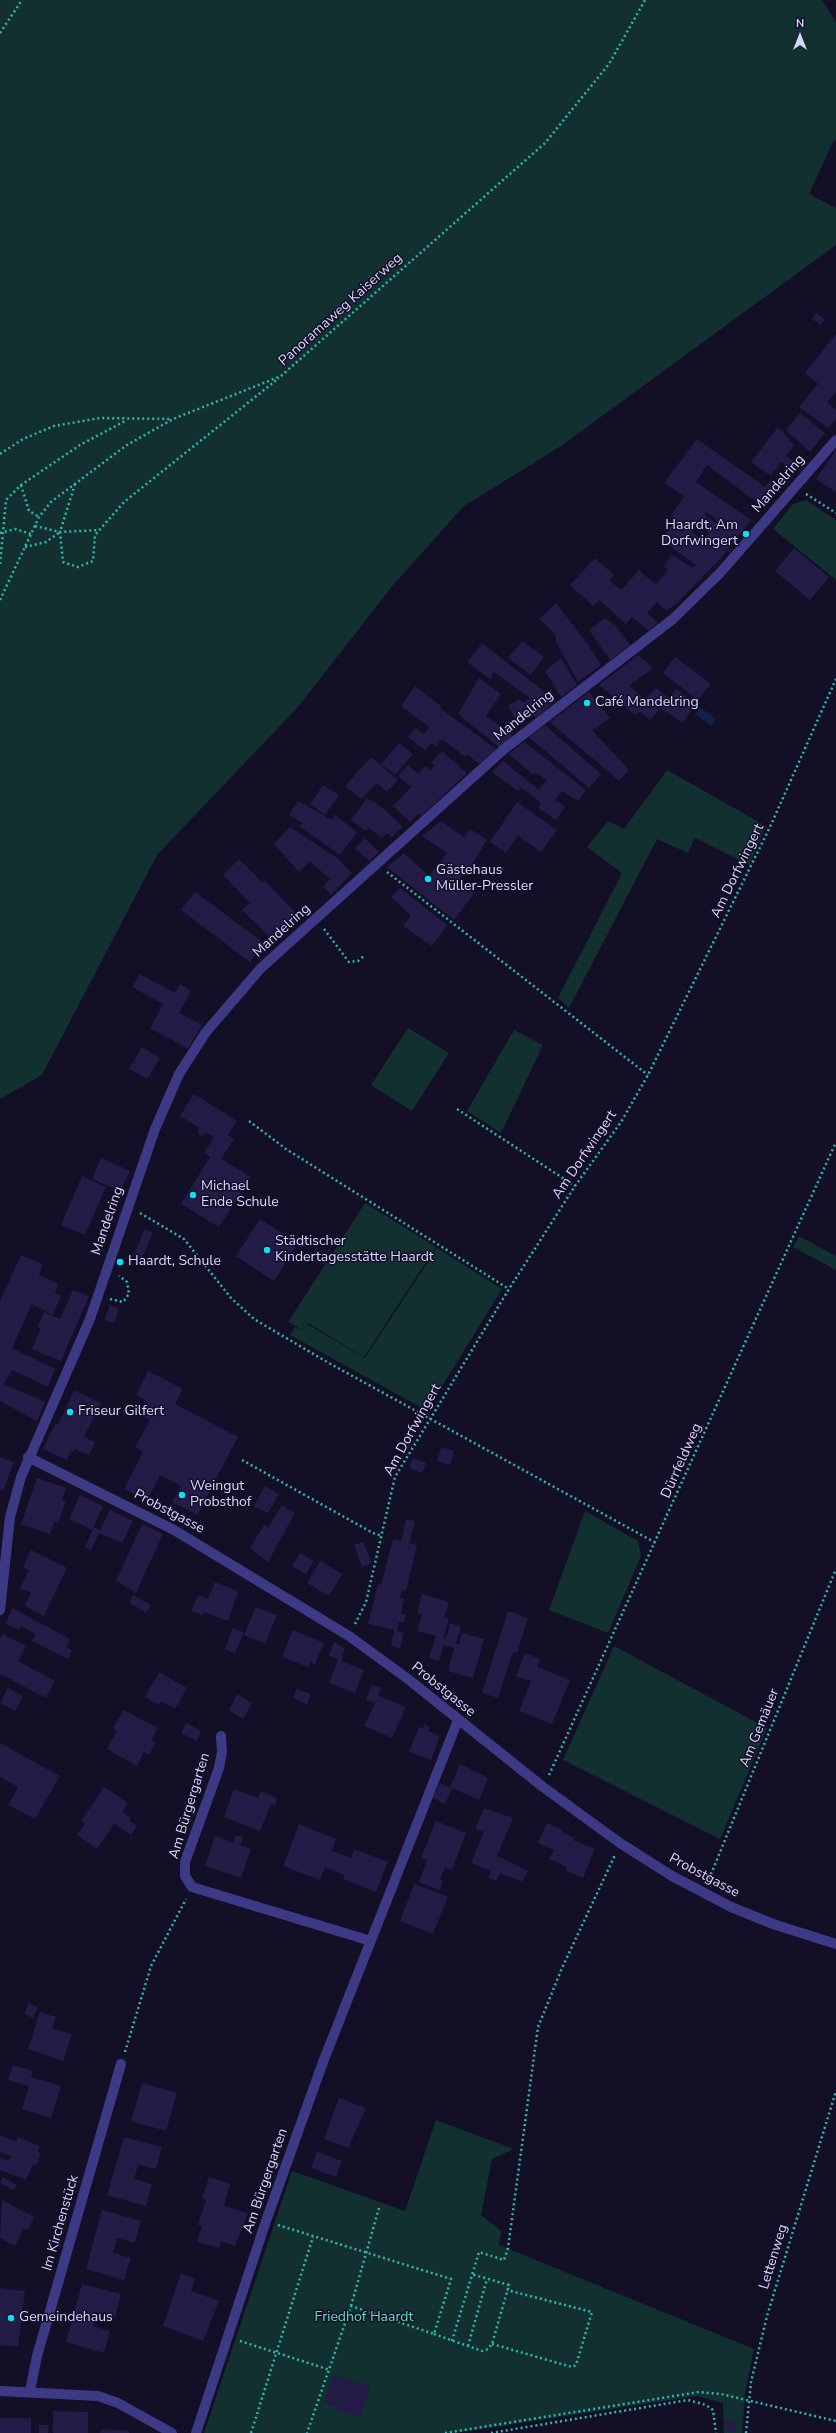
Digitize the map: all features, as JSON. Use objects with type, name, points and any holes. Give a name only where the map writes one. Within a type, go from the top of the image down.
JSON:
[{"type":"street","name":"Mandelring","points":[[0,1610],[10,1517],[28,1457],[84,1333],[155,1129],[179,1074],[206,1032],[261,968],[378,865],[503,750],[674,619],[720,573],[836,440]]},
{"type":"street","name":"Probstgasse","points":[[28,1457],[174,1530],[349,1636],[408,1679],[544,1787],[620,1843],[703,1894],[773,1924],[836,1944]]},
{"type":"street","name":"Am Bürgergarten","points":[[196,2433],[266,2221],[323,2062],[458,1720]]},
{"type":"street","name":"Am Bürgergarten","points":[[192,1887],[186,1876],[186,1862],[219,1768],[222,1752],[221,1736]]},
{"type":"street","points":[[192,1887],[371,1941]]},
{"type":"street","name":"Im Kirchenstück","points":[[30,2391],[37,2356],[122,2064]]},
{"type":"street","points":[[0,2391],[30,2391],[98,2396],[118,2403],[172,2433]]},
{"type":"path","points":[[0,34],[22,0]]},
{"type":"path","name":"Panoramaweg Kaiserweg","points":[[0,600],[39,517],[51,502],[127,444],[173,419],[281,376],[545,142],[609,64],[645,0]]},
{"type":"path","points":[[76,482],[60,532],[63,562],[78,566],[93,561],[95,535],[124,502],[281,376]]},
{"type":"path","points":[[0,454],[23,439],[54,426],[100,418],[127,420],[173,419]]},
{"type":"path","points":[[0,564],[1,532],[6,500],[21,485],[80,445],[127,420]]},
{"type":"path","points":[[21,485],[29,511],[39,517]]},
{"type":"path","points":[[796,487],[836,513]]},
{"type":"path","points":[[35,526],[60,532],[99,530]]},
{"type":"path","points":[[1,532],[23,530],[31,534]]},
{"type":"path","points":[[24,547],[46,542],[60,532]]},
{"type":"path","name":"Am Dorfwingert","points":[[349,1636],[366,1602],[395,1477],[429,1417],[509,1289],[575,1186],[621,1122],[648,1075],[770,827],[836,679]]},
{"type":"path","points":[[378,865],[648,1075]]},
{"type":"path","points":[[316,919],[349,962],[358,961],[365,955]]},
{"type":"path","points":[[457,1109],[575,1186]]},
{"type":"path","points":[[248,1121],[286,1149],[509,1289]]},
{"type":"path","name":"Dürrfeldweg","points":[[544,1787],[656,1543],[836,1142]]},
{"type":"path","points":[[128,1206],[184,1239],[231,1298],[254,1319],[656,1543]]},
{"type":"path","points":[[98,1294],[123,1302],[129,1294],[127,1282],[123,1278],[106,1270]]},
{"type":"path","points":[[242,1460],[373,1533],[382,1536]]},
{"type":"path","name":"Am Gemäuer","points":[[703,1894],[836,1569]]},
{"type":"path","points":[[452,2342],[471,2274],[479,2252],[504,2260],[512,2231],[538,2027],[562,1968],[620,1843]]},
{"type":"path","points":[[122,2064],[151,1966],[192,1887]]},
{"type":"path","name":"Lettenweg","points":[[746,2433],[748,2402],[767,2316],[836,2091]]},
{"type":"path","points":[[307,2433],[351,2306],[379,2208]]},
{"type":"path","points":[[266,2221],[312,2237],[451,2279],[434,2334]]},
{"type":"path","points":[[251,2433],[277,2355],[312,2237]]},
{"type":"path","points":[[351,2306],[434,2334],[452,2342],[482,2351],[488,2349],[492,2344],[509,2285],[471,2274]]},
{"type":"path","points":[[468,2346],[487,2279]]},
{"type":"path","points":[[492,2344],[572,2367],[576,2364],[592,2312],[507,2290]]},
{"type":"path","points":[[228,2337],[277,2355],[330,2370]]},
{"type":"path","points":[[445,2433],[699,2392],[721,2394],[748,2402],[836,2421]]},
{"type":"path","points":[[491,2433],[688,2400],[706,2405],[713,2410],[716,2433]]},
{"type":"green space","points":[[0,0],[822,0],[836,22],[836,141],[834,140],[809,194],[836,208],[836,245],[561,446],[464,506],[394,584],[298,707],[157,855],[42,1075],[0,1099]]},
{"type":"green space","points":[[806,500],[836,520],[836,580],[773,529],[793,504]]},
{"type":"green space","points":[[667,770],[766,826],[749,865],[695,838],[688,853],[657,839],[569,1008],[558,998],[622,873],[587,847],[608,821],[624,829]]},
{"type":"green space","points":[[408,1028],[449,1053],[412,1111],[371,1085]]},
{"type":"green space","points":[[514,1030],[543,1045],[501,1133],[467,1111]]},
{"type":"green space","points":[[365,1203],[436,1247],[364,1357],[308,1323],[302,1330],[288,1322]]},
{"type":"green space","points":[[799,1236],[836,1256],[836,1270],[793,1247]]},
{"type":"green space","points":[[437,1248],[502,1289],[431,1404],[422,1408],[290,1335],[295,1327],[302,1331],[307,1324],[365,1358]]},
{"type":"green space","points":[[585,1511],[638,1541],[641,1556],[608,1633],[549,1610]]},
{"type":"green space","points":[[614,1646],[767,1728],[720,1839],[563,1760]]},
{"type":"green space","name":"Friedhof Haardt","points":[[436,2120],[514,2149],[492,2159],[481,2215],[501,2231],[499,2245],[754,2349],[745,2394],[742,2433],[724,2433],[723,2403],[696,2396],[455,2433],[204,2433],[292,2171],[405,2211]]},
{"type":"water","points":[[700,707],[716,719],[711,726],[695,714]]},
{"type":"building","points":[[816,313],[825,319],[821,325],[812,319]]},
{"type":"building","points":[[836,334],[836,392],[827,402],[836,410],[836,419],[828,428],[799,407],[818,384],[805,373]]},
{"type":"building","points":[[800,413],[825,433],[810,452],[786,430]]},
{"type":"building","points":[[778,427],[794,445],[786,456],[800,466],[794,472],[781,462],[771,476],[751,462]]},
{"type":"building","points":[[697,439],[765,487],[770,481],[781,488],[765,508],[707,465],[696,482],[751,520],[723,556],[677,603],[666,611],[657,602],[647,613],[658,622],[649,631],[632,617],[626,624],[599,600],[593,606],[570,585],[595,558],[614,575],[609,580],[621,590],[639,570],[656,585],[668,569],[663,567],[672,555],[693,568],[696,565],[661,540],[676,520],[671,516],[684,496],[664,483]],"holes":[[[706,512],[719,521],[717,524],[704,514]],[[697,524],[709,533],[703,540],[692,532]]]},
{"type":"building","points":[[836,451],[836,492],[816,479]]},
{"type":"building","points":[[794,548],[829,577],[810,600],[775,571]]},
{"type":"building","points":[[556,603],[587,643],[601,665],[578,682],[556,642],[556,635],[539,619]]},
{"type":"building","points":[[605,618],[615,625],[630,645],[610,660],[589,630]]},
{"type":"building","points":[[522,641],[544,657],[531,675],[508,658]]},
{"type":"building","points":[[482,643],[541,689],[553,703],[536,718],[530,711],[515,719],[508,706],[519,699],[523,703],[530,698],[494,672],[490,679],[467,662]]},
{"type":"building","points":[[638,655],[653,668],[629,686],[645,699],[656,688],[669,698],[676,689],[696,704],[682,723],[661,708],[650,720],[640,712],[635,715],[599,685]]},
{"type":"building","points":[[675,657],[711,684],[698,700],[663,673]]},
{"type":"building","points":[[561,658],[577,685],[561,697],[545,671]]},
{"type":"building","points":[[479,678],[501,694],[486,716],[514,737],[500,748],[458,714]]},
{"type":"building","points":[[415,686],[442,707],[440,708],[496,749],[479,764],[467,754],[465,757],[442,739],[436,747],[431,743],[425,750],[408,737],[415,728],[424,734],[429,727],[401,706]]},
{"type":"building","points":[[589,692],[610,718],[592,730],[629,770],[619,781],[550,722]]},
{"type":"building","points":[[545,725],[601,774],[589,788],[529,737]]},
{"type":"building","points":[[524,742],[586,790],[578,801],[562,791],[555,800],[565,807],[556,820],[538,808],[541,803],[529,793],[521,788],[518,791],[492,772],[503,761],[539,790],[547,780],[536,773],[533,775],[509,754]]},
{"type":"building","points":[[399,743],[413,754],[395,775],[381,764]]},
{"type":"building","points":[[442,751],[467,773],[421,816],[418,814],[410,822],[393,806],[411,787],[398,776],[408,765],[418,774],[426,766],[430,770],[435,765],[431,763]]},
{"type":"building","points":[[371,757],[398,780],[387,792],[377,783],[361,799],[345,786]]},
{"type":"building","points":[[323,785],[339,795],[325,815],[310,804]]},
{"type":"building","points":[[367,798],[383,808],[403,827],[392,837],[387,833],[382,838],[369,828],[365,831],[351,820]]},
{"type":"building","points":[[298,801],[332,820],[335,815],[357,832],[340,855],[299,826],[302,823],[289,815]]},
{"type":"building","points":[[517,802],[557,830],[541,852],[518,836],[506,853],[490,842]]},
{"type":"building","points":[[441,821],[464,837],[470,829],[487,840],[469,869],[457,882],[474,893],[454,920],[387,867],[404,853],[429,876],[447,853],[422,836]]},
{"type":"building","points":[[290,827],[337,858],[352,873],[331,895],[323,887],[330,879],[310,861],[299,872],[274,844]]},
{"type":"building","points":[[365,838],[379,852],[369,861],[355,848]]},
{"type":"building","points":[[239,859],[262,882],[264,880],[300,917],[275,942],[242,910],[250,903],[223,875]]},
{"type":"building","points":[[400,888],[447,925],[432,946],[403,926],[411,915],[391,897]]},
{"type":"building","points":[[195,892],[264,943],[250,962],[181,910]]},
{"type":"building","points":[[140,974],[175,993],[180,984],[191,991],[179,1013],[202,1025],[188,1049],[150,1028],[163,1004],[132,987]]},
{"type":"building","points":[[142,1047],[160,1058],[147,1079],[129,1069]]},
{"type":"building","points":[[194,1094],[237,1121],[228,1135],[234,1139],[221,1159],[251,1177],[219,1227],[181,1204],[210,1157],[204,1153],[214,1137],[207,1133],[201,1136],[198,1133],[199,1128],[180,1116]]},
{"type":"building","points":[[101,1158],[130,1171],[120,1191],[92,1179]]},
{"type":"building","points":[[82,1176],[106,1187],[85,1235],[61,1225]]},
{"type":"building","name":"Städtischer Kindertagesstätte Haardt","points":[[260,1219],[298,1243],[274,1281],[236,1256]]},
{"type":"building","points":[[145,1229],[153,1232],[141,1260],[133,1256]]},
{"type":"building","points":[[21,1255],[43,1264],[39,1275],[58,1284],[55,1293],[61,1296],[53,1315],[32,1304],[12,1348],[55,1369],[48,1387],[12,1370],[4,1384],[45,1402],[37,1421],[0,1401],[0,1301]]},
{"type":"building","points":[[73,1290],[89,1296],[61,1361],[32,1349],[41,1328],[37,1327],[44,1312],[60,1319]]},
{"type":"building","points":[[110,1305],[119,1309],[114,1323],[104,1320]]},
{"type":"building","points":[[148,1371],[183,1389],[175,1404],[238,1437],[197,1515],[172,1502],[181,1486],[160,1475],[147,1501],[124,1489],[143,1452],[135,1447],[150,1420],[141,1415],[148,1402],[136,1395]]},
{"type":"building","points":[[74,1390],[101,1403],[84,1437],[95,1442],[89,1455],[75,1449],[73,1452],[71,1451],[67,1460],[43,1449],[55,1424],[58,1425]]},
{"type":"building","points":[[441,1447],[454,1451],[450,1465],[437,1461]]},
{"type":"building","points":[[0,1457],[14,1462],[3,1491],[0,1490]]},
{"type":"building","points":[[413,1458],[426,1463],[422,1473],[409,1468]]},
{"type":"building","points":[[37,1478],[66,1488],[62,1500],[66,1501],[58,1523],[54,1522],[50,1534],[21,1524]]},
{"type":"building","points":[[265,1486],[279,1494],[268,1513],[254,1506]]},
{"type":"building","points":[[80,1495],[103,1506],[92,1530],[69,1519]]},
{"type":"building","points":[[282,1505],[295,1513],[268,1562],[250,1548],[264,1525],[268,1528]]},
{"type":"building","points":[[110,1510],[133,1521],[122,1543],[99,1533],[91,1550],[85,1547],[94,1527],[100,1530]]},
{"type":"building","points":[[406,1519],[415,1521],[409,1543],[417,1545],[406,1591],[402,1590],[400,1598],[404,1599],[401,1614],[406,1615],[404,1623],[399,1622],[397,1631],[404,1633],[400,1648],[391,1646],[394,1630],[368,1624],[378,1584],[381,1585],[393,1539],[401,1541]]},
{"type":"building","points":[[142,1524],[163,1534],[136,1593],[116,1581]]},
{"type":"building","points":[[363,1542],[372,1563],[362,1567],[354,1545]]},
{"type":"building","points":[[31,1550],[67,1568],[44,1616],[25,1606],[31,1593],[20,1588],[29,1570],[23,1567]]},
{"type":"building","points":[[300,1553],[314,1561],[306,1574],[292,1566]]},
{"type":"building","points":[[320,1561],[342,1574],[329,1596],[307,1583]]},
{"type":"building","points":[[215,1582],[238,1591],[228,1621],[204,1612],[202,1615],[191,1611],[198,1595],[208,1599]]},
{"type":"building","points":[[422,1594],[449,1602],[444,1617],[449,1618],[443,1639],[446,1639],[450,1623],[461,1627],[456,1643],[459,1644],[462,1633],[484,1639],[473,1678],[448,1671],[454,1648],[444,1645],[439,1661],[429,1658],[436,1636],[417,1631],[422,1614],[417,1613]]},
{"type":"building","points":[[133,1595],[151,1605],[146,1613],[129,1603]]},
{"type":"building","points":[[256,1607],[277,1615],[265,1644],[244,1635]]},
{"type":"building","points":[[12,1608],[70,1639],[66,1647],[72,1650],[68,1659],[32,1641],[36,1634],[21,1626],[19,1630],[6,1624]]},
{"type":"building","points":[[508,1611],[528,1618],[517,1653],[513,1652],[498,1698],[482,1693]]},
{"type":"building","points":[[233,1628],[244,1633],[235,1653],[225,1649]]},
{"type":"building","points":[[293,1630],[324,1643],[315,1664],[310,1662],[308,1667],[282,1657]]},
{"type":"building","points":[[3,1634],[26,1646],[18,1661],[55,1681],[46,1698],[0,1674],[0,1639]]},
{"type":"building","points":[[334,1642],[345,1649],[341,1661],[364,1670],[355,1693],[329,1683],[338,1659],[329,1656]]},
{"type":"building","points":[[525,1653],[540,1659],[537,1667],[570,1680],[552,1724],[519,1711],[531,1681],[516,1676]]},
{"type":"building","points":[[159,1672],[187,1688],[175,1709],[161,1701],[159,1705],[145,1697]]},
{"type":"building","points":[[372,1685],[381,1688],[378,1695],[406,1707],[392,1738],[364,1726],[375,1703],[366,1700]]},
{"type":"building","points":[[8,1688],[23,1696],[15,1711],[0,1703]]},
{"type":"building","points":[[297,1689],[311,1694],[307,1704],[293,1698]]},
{"type":"building","points":[[237,1694],[252,1703],[243,1719],[229,1710]]},
{"type":"building","points":[[124,1710],[158,1728],[151,1740],[156,1742],[149,1755],[144,1752],[137,1766],[107,1749],[117,1730],[113,1728]]},
{"type":"building","points":[[186,1723],[201,1731],[197,1741],[181,1733]]},
{"type":"building","points":[[424,1724],[430,1727],[428,1731],[440,1736],[431,1760],[409,1752],[419,1727],[423,1729]]},
{"type":"building","points":[[0,1743],[60,1776],[35,1819],[8,1805],[18,1787],[0,1777]]},
{"type":"building","points":[[460,1764],[488,1778],[479,1800],[452,1788],[445,1804],[433,1798],[440,1783],[450,1788]]},
{"type":"building","points":[[104,1787],[128,1803],[122,1812],[131,1818],[129,1821],[137,1826],[131,1835],[114,1824],[97,1849],[77,1835],[85,1824],[81,1821]]},
{"type":"building","points":[[234,1789],[258,1798],[261,1791],[277,1798],[275,1805],[271,1804],[260,1831],[224,1817]]},
{"type":"building","points":[[484,1808],[513,1818],[497,1856],[528,1871],[522,1882],[500,1873],[496,1881],[488,1878],[491,1871],[471,1863],[484,1832],[475,1829]]},
{"type":"building","points":[[436,1821],[466,1833],[452,1870],[445,1867],[440,1880],[443,1881],[440,1890],[419,1882],[427,1860],[421,1858]]},
{"type":"building","points":[[547,1823],[562,1830],[562,1832],[574,1838],[573,1840],[595,1849],[583,1878],[566,1871],[567,1867],[549,1859],[554,1850],[538,1843]]},
{"type":"building","points":[[299,1824],[336,1839],[332,1851],[351,1858],[354,1849],[388,1862],[376,1892],[343,1879],[344,1875],[325,1867],[320,1880],[283,1866]]},
{"type":"building","points":[[236,1835],[243,1837],[240,1845],[251,1849],[241,1878],[205,1866],[215,1836],[233,1843]]},
{"type":"building","points":[[414,1884],[448,1897],[433,1934],[400,1921]]},
{"type":"building","points":[[29,2003],[38,2007],[33,2018],[24,2014]]},
{"type":"building","points":[[40,2012],[56,2017],[52,2028],[72,2034],[63,2061],[28,2049]]},
{"type":"building","points":[[13,2065],[33,2071],[31,2077],[61,2086],[51,2118],[22,2109],[29,2086],[8,2080]]},
{"type":"building","points":[[142,2083],[177,2093],[166,2131],[131,2121]]},
{"type":"building","points":[[339,2098],[366,2108],[348,2148],[324,2139]]},
{"type":"building","points":[[0,2135],[16,2142],[18,2137],[40,2146],[38,2152],[41,2153],[36,2166],[33,2164],[26,2180],[0,2170],[0,2158],[8,2161],[11,2156],[0,2152]]},
{"type":"building","points":[[124,2137],[162,2147],[156,2169],[138,2165],[134,2179],[152,2184],[146,2206],[107,2195]]},
{"type":"building","points":[[317,2152],[342,2161],[336,2177],[311,2168]]},
{"type":"building","points":[[3,2177],[17,2185],[13,2190],[0,2183]]},
{"type":"building","points":[[209,2177],[230,2184],[224,2206],[248,2213],[235,2246],[221,2241],[219,2248],[197,2242],[202,2226],[198,2225],[206,2200],[202,2199]]},
{"type":"building","points":[[2,2200],[34,2217],[28,2230],[24,2228],[15,2246],[0,2238]]},
{"type":"building","points":[[102,2210],[141,2221],[135,2243],[117,2238],[113,2253],[131,2258],[124,2280],[86,2269]]},
{"type":"building","points":[[181,2273],[195,2279],[191,2291],[219,2301],[203,2341],[163,2326]]},
{"type":"building","points":[[82,2284],[121,2294],[115,2317],[96,2312],[93,2326],[110,2331],[104,2353],[66,2342]]},
{"type":"building","name":"Gemeindehaus","points":[[0,2288],[25,2291],[18,2347],[0,2345]]},
{"type":"building","points":[[333,2375],[370,2386],[360,2418],[336,2410],[337,2407],[324,2403]]},
{"type":"building","points":[[53,2411],[88,2412],[88,2433],[53,2433]]},
{"type":"building","points":[[0,2418],[31,2418],[31,2433],[0,2433]]},
{"type":"building","points":[[735,2420],[736,2431],[726,2432],[725,2421]]},
{"type":"building","points":[[39,2425],[49,2425],[48,2433],[39,2433]]},
{"type":"building","points":[[101,2429],[129,2431],[129,2433],[100,2433]]},
{"type":"place","name":"Haardt, Am Dorfwingert","points":[[746,534]]},
{"type":"place","name":"Café Mandelring","points":[[587,703]]},
{"type":"place","name":"Gästehaus Müller-Pressler","points":[[428,879]]},
{"type":"place","name":"Michael Ende Schule","points":[[193,1195]]},
{"type":"place","name":"Städtischer Kindertagesstätte Haardt","points":[[267,1250]]},
{"type":"place","name":"Haardt, Schule","points":[[120,1262]]},
{"type":"place","name":"Friseur Gilfert","points":[[70,1412]]},
{"type":"place","name":"Weingut Probsthof","points":[[182,1495]]},
{"type":"place","name":"Gemeindehaus","points":[[11,2318]]}]
